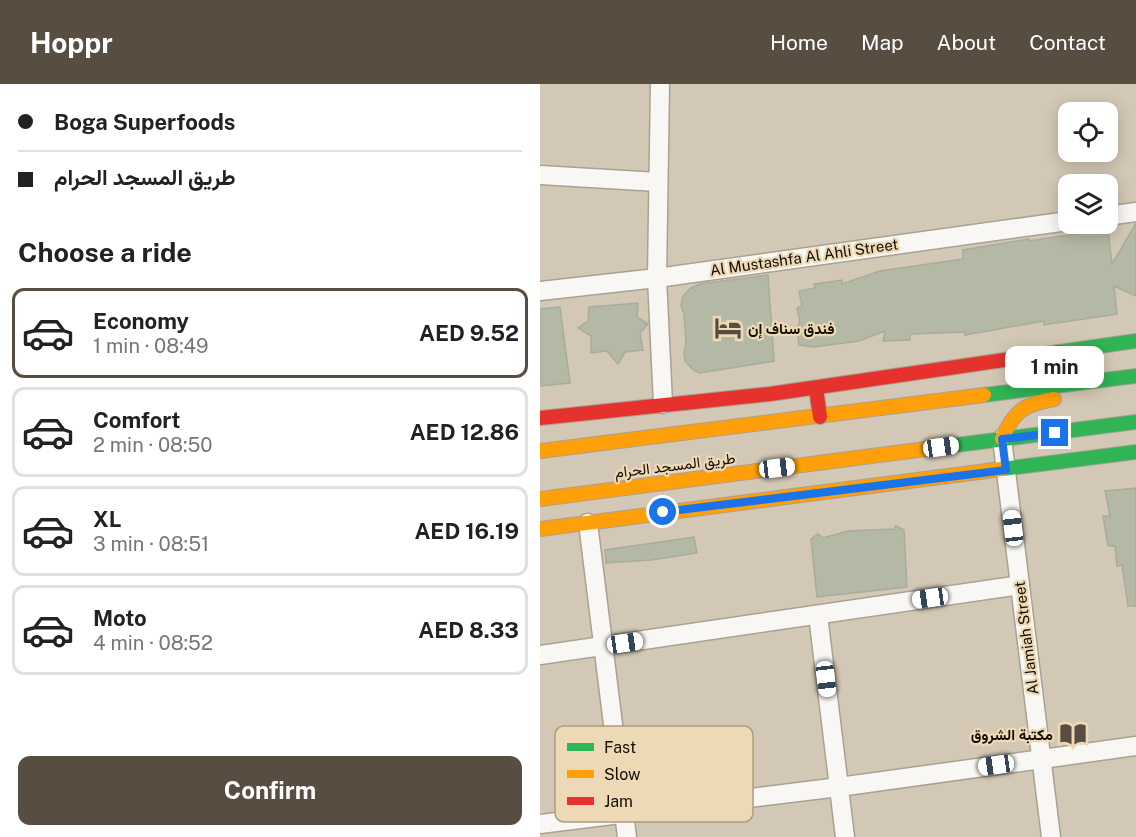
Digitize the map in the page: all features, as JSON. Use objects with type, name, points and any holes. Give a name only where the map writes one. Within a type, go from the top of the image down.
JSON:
[{"type":"main road","points":[[540,418],[770,394],[1136,341]]},
{"type":"main road","name":"طريق المسجد الحرام","points":[[540,451],[1136,376]]},
{"type":"main road","points":[[816,388],[820,417]]},
{"type":"main road","points":[[1002,439],[1010,419],[1032,402],[1136,389]]},
{"type":"main road","name":"طريق المسجد الحرام","points":[[540,499],[638,501],[1002,439],[1136,422]]},
{"type":"main road","points":[[540,529],[588,523],[638,501],[1006,470],[1136,452]]},
{"type":"street","points":[[660,84],[657,278],[663,404]]},
{"type":"street","points":[[540,175],[658,182]]},
{"type":"street","points":[[1118,214],[1136,212]]},
{"type":"street","name":"Al Mustashfa Al Ahli Street","points":[[540,291],[657,278],[1058,222]]},
{"type":"street","name":"Al Jamiah Street","points":[[1002,439],[1051,837]]},
{"type":"street","points":[[588,523],[613,726]]},
{"type":"street","points":[[540,656],[1020,585]]},
{"type":"street","points":[[818,615],[845,837]]},
{"type":"street","points":[[753,798],[1136,746]]},
{"type":"street","points":[[540,824],[557,822]]},
{"type":"street","points":[[625,822],[627,837]]},
{"type":"building","points":[[1136,223],[1136,296],[1114,286],[1117,314],[1044,325],[1044,321],[965,335],[965,332],[910,334],[910,340],[883,341],[885,331],[859,341],[814,347],[799,345],[797,327],[800,323],[797,308],[802,306],[799,291],[815,288],[814,284],[842,280],[842,284],[880,271],[963,259],[963,250],[1075,234],[1109,234],[1112,264]]},
{"type":"building","name":"فندق سناف إن","points":[[768,275],[774,361],[700,373],[693,370],[685,361],[684,313],[681,306],[683,296],[691,288],[700,284]]},
{"type":"building","points":[[638,303],[637,317],[648,324],[640,333],[643,350],[625,352],[618,364],[607,351],[591,353],[591,336],[578,328],[588,321],[589,307]]},
{"type":"building","points":[[560,307],[570,383],[540,386],[540,309]]},
{"type":"building","points":[[1136,488],[1136,606],[1128,606],[1122,565],[1117,566],[1115,546],[1108,546],[1103,516],[1110,516],[1105,491]]},
{"type":"building","points":[[896,526],[904,530],[907,587],[817,597],[811,539],[818,534],[823,538],[848,531],[894,529]]},
{"type":"building","points":[[694,537],[697,553],[651,560],[606,563],[605,550]]},
{"type":"traffic: fast","points":[[1059,352],[1136,341]]},
{"type":"traffic: fast","points":[[984,395],[1136,376]]},
{"type":"traffic: fast","points":[[941,447],[1136,422]]},
{"type":"traffic: fast","points":[[1002,469],[1136,452]]},
{"type":"traffic: slow","points":[[540,451],[984,395]]},
{"type":"traffic: slow","points":[[1002,439],[1021,410],[1035,403],[1054,399]]},
{"type":"traffic: slow","points":[[540,499],[941,447]]},
{"type":"traffic: slow","points":[[540,529],[1002,469]]},
{"type":"traffic: jam","points":[[540,418],[770,394],[1059,352]]},
{"type":"traffic: jam","points":[[816,388],[820,417]]},
{"type":"place","name":"فندق سناف إن","points":[[728,328]]},
{"type":"place","name":"مكتبة الشروق","points":[[1073,734]]},
{"type":"route","points":[[663,512],[1006,470],[1002,439],[1055,433]]}]
